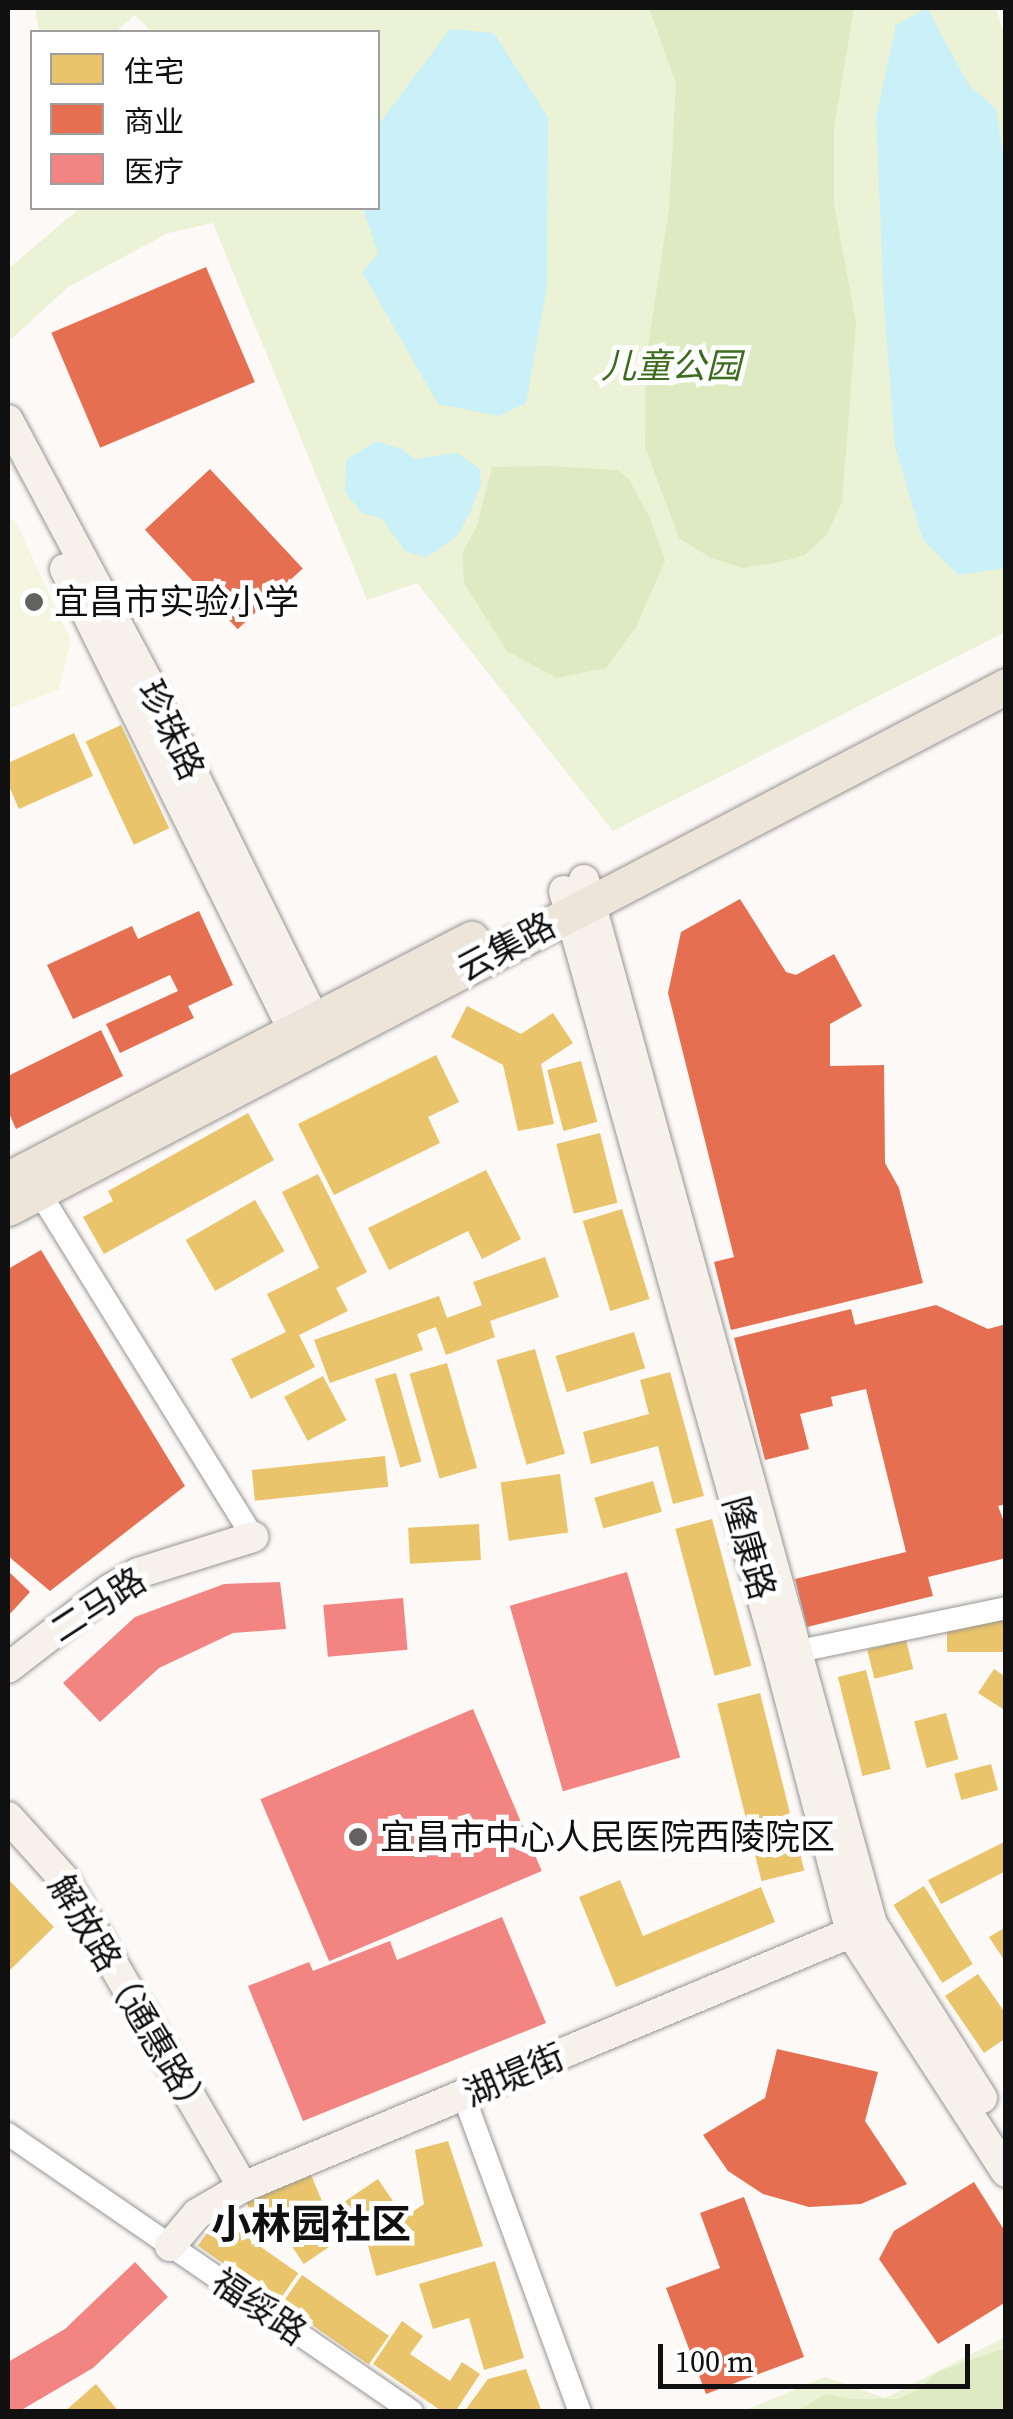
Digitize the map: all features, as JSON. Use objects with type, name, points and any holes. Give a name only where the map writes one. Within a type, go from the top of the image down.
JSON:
[{"type":"main road","name":"珍珠路","points":[[8,420],[148,682],[310,1037]]},
{"type":"main road","name":"珍珠路","points":[[8,460],[310,1037]]},
{"type":"main road","name":"云集路","points":[[18,1193],[1006,664]]},
{"type":"main road","name":"云集路","points":[[578,896],[1006,686]]},
{"type":"main road","name":"隆康路","points":[[578,896],[800,1652],[861,1928],[1006,2134]]},
{"type":"main road","name":"隆康路","points":[[578,896],[778,1654],[861,1928],[1006,2172]]},
{"type":"main road","name":"二马路","points":[[8,1668],[109,1590],[138,1573],[253,1538]]},
{"type":"main road","name":"解放路（通惠路）","points":[[8,1817],[63,1878],[242,2188]]},
{"type":"main road","name":"湖堤街","points":[[170,2246],[197,2214],[242,2188],[861,1928]]},
{"type":"street","points":[[18,1193],[253,1538]]},
{"type":"street","points":[[800,1652],[1006,1608]]},
{"type":"street","points":[[464,2097],[580,2412]]},
{"type":"street","name":"福绥路","points":[[8,2134],[412,2412]]},
{"type":"green space","name":"儿童公园","points":[[35,8],[996,8],[1005,37],[1005,632],[613,831],[417,583],[367,600],[213,223],[168,233],[68,287],[8,342],[8,269],[78,210],[380,210],[380,30],[150,30],[135,15],[117,30],[39,30]]},
{"type":"green space","points":[[649,8],[854,8],[834,128],[834,204],[856,323],[842,502],[827,534],[805,555],[780,562],[743,568],[711,558],[679,538],[645,447],[646,359],[669,209],[676,83]]},
{"type":"green space","points":[[492,467],[617,470],[628,478],[650,518],[665,561],[636,627],[606,668],[557,678],[507,651],[464,583],[463,552],[477,526]]},
{"type":"green space","points":[[8,518],[16,522],[71,641],[59,689],[8,709]]},
{"type":"green space","points":[[1005,2337],[1005,2411],[741,2412],[825,2377],[885,2398]]},
{"type":"green space","points":[[1005,2348],[1005,2411],[797,2411],[826,2394],[851,2399],[898,2399],[919,2389],[937,2372]]},
{"type":"water","points":[[927,8],[969,85],[996,109],[1006,172],[1005,568],[958,575],[923,540],[895,447],[884,305],[876,117],[896,25]]},
{"type":"water","points":[[450,29],[494,33],[548,117],[547,286],[526,403],[499,416],[438,404],[362,272],[378,254],[364,210],[380,210],[380,123]]},
{"type":"water","points":[[376,441],[402,449],[415,459],[457,453],[480,469],[481,484],[458,535],[434,553],[424,557],[405,551],[381,518],[362,513],[345,492],[346,460]]},
{"type":"building: 住宅","points":[[121,725],[169,828],[134,845],[86,741]]},
{"type":"building: 住宅","points":[[74,733],[93,776],[19,809],[8,784],[8,763]]},
{"type":"building: 住宅","points":[[467,1006],[521,1034],[553,1013],[573,1043],[541,1064],[554,1124],[518,1131],[503,1065],[451,1037]]},
{"type":"building: 住宅","points":[[436,1055],[459,1102],[428,1117],[440,1143],[334,1195],[298,1124]]},
{"type":"building: 住宅","points":[[581,1061],[597,1122],[563,1131],[547,1070]]},
{"type":"building: 住宅","points":[[248,1113],[274,1160],[104,1254],[83,1217],[113,1201],[108,1191]]},
{"type":"building: 住宅","points":[[600,1133],[617,1203],[574,1214],[556,1144]]},
{"type":"building: 住宅","points":[[486,1170],[521,1239],[482,1259],[468,1231],[389,1270],[368,1228]]},
{"type":"building: 住宅","points":[[318,1174],[367,1272],[336,1288],[348,1311],[299,1335],[315,1367],[251,1399],[231,1359],[286,1332],[267,1294],[319,1268],[282,1192]]},
{"type":"building: 住宅","points":[[255,1200],[284,1251],[215,1291],[186,1240]]},
{"type":"building: 住宅","points":[[622,1209],[649,1299],[610,1311],[583,1221]]},
{"type":"building: 住宅","points":[[545,1257],[559,1297],[490,1321],[495,1337],[446,1355],[436,1327],[417,1334],[423,1350],[330,1383],[314,1340],[439,1296],[447,1318],[482,1305],[473,1282]]},
{"type":"building: 住宅","points":[[634,1332],[645,1368],[567,1392],[556,1356]]},
{"type":"building: 住宅","points":[[535,1349],[565,1454],[527,1465],[497,1360]]},
{"type":"building: 住宅","points":[[447,1363],[477,1468],[440,1479],[410,1374]]},
{"type":"building: 住宅","points":[[670,1372],[704,1496],[673,1504],[658,1446],[591,1464],[583,1432],[649,1414],[640,1380]]},
{"type":"building: 住宅","points":[[396,1373],[421,1461],[400,1468],[375,1379]]},
{"type":"building: 住宅","points":[[323,1376],[346,1420],[308,1441],[284,1397]]},
{"type":"building: 住宅","points":[[385,1456],[388,1487],[255,1501],[252,1470]]},
{"type":"building: 住宅","points":[[560,1474],[568,1532],[509,1541],[501,1482]]},
{"type":"building: 住宅","points":[[653,1481],[662,1512],[603,1529],[594,1498]]},
{"type":"building: 住宅","points":[[712,1519],[751,1666],[715,1676],[675,1529]]},
{"type":"building: 住宅","points":[[479,1524],[481,1560],[410,1564],[408,1528]]},
{"type":"building: 住宅","points":[[947,1618],[1006,1618],[1006,1652],[947,1652]]},
{"type":"building: 住宅","points":[[906,1640],[913,1669],[874,1679],[867,1650]]},
{"type":"building: 住宅","points":[[994,1669],[1006,1677],[1006,1711],[978,1693]]},
{"type":"building: 住宅","points":[[866,1670],[891,1769],[863,1776],[838,1677]]},
{"type":"building: 住宅","points":[[760,1693],[804,1871],[762,1881],[717,1704]]},
{"type":"building: 住宅","points":[[946,1713],[958,1759],[927,1768],[914,1722]]},
{"type":"building: 住宅","points":[[991,1764],[998,1790],[961,1800],[954,1774]]},
{"type":"building: 住宅","points":[[1006,1841],[1006,1871],[941,1904],[928,1880]]},
{"type":"building: 住宅","points":[[8,1879],[54,1927],[8,1972]]},
{"type":"building: 住宅","points":[[620,1880],[643,1936],[761,1887],[775,1922],[616,1987],[579,1897]]},
{"type":"building: 住宅","points":[[924,1886],[973,1964],[942,1983],[893,1905]]},
{"type":"building: 住宅","points":[[1006,1927],[1006,1963],[989,1937]]},
{"type":"building: 住宅","points":[[978,1974],[1006,2014],[1006,2038],[984,2053],[945,1996]]},
{"type":"building: 住宅","points":[[448,2141],[483,2246],[376,2276],[367,2242],[424,2204],[415,2150]]},
{"type":"building: 住宅","points":[[311,2175],[324,2205],[259,2233],[247,2202]]},
{"type":"building: 住宅","points":[[378,2179],[394,2203],[304,2264],[288,2240]]},
{"type":"building: 住宅","points":[[218,2217],[298,2273],[278,2302],[198,2246]]},
{"type":"building: 住宅","points":[[495,2261],[524,2358],[484,2370],[469,2318],[433,2329],[419,2284]]},
{"type":"building: 住宅","points":[[302,2275],[389,2336],[369,2364],[282,2304]]},
{"type":"building: 住宅","points":[[402,2321],[423,2336],[410,2354],[450,2381],[462,2362],[480,2374],[455,2412],[443,2412],[373,2364]]},
{"type":"building: 住宅","points":[[526,2369],[542,2412],[464,2412],[488,2379]]},
{"type":"building: 住宅","points":[[96,2384],[119,2412],[64,2412]]},
{"type":"building: 商业","points":[[206,267],[255,382],[100,448],[51,333]]},
{"type":"building: 商业","points":[[210,469],[303,568],[238,629],[145,530]]},
{"type":"building: 商业","points":[[740,899],[786,972],[796,975],[834,954],[862,1006],[830,1024],[830,1066],[884,1065],[885,1163],[899,1188],[923,1283],[731,1330],[714,1262],[734,1257],[668,993],[681,932]]},
{"type":"building: 商业","points":[[199,911],[233,985],[188,1006],[194,1018],[120,1053],[106,1024],[178,991],[170,975],[73,1019],[47,965],[132,926],[138,939]]},
{"type":"building: 商业","points":[[101,1030],[123,1076],[16,1129],[8,1111],[8,1076]]},
{"type":"building: 商业","points":[[41,1250],[185,1486],[50,1591],[8,1556],[8,1269]]},
{"type":"building: 商业","points":[[936,1305],[988,1329],[1006,1324],[1006,1504],[998,1506],[1006,1527],[1006,1558],[928,1577],[933,1596],[807,1627],[795,1579],[906,1552],[866,1389],[831,1397],[833,1406],[800,1414],[809,1449],[765,1460],[734,1338],[851,1309],[855,1325]]},
{"type":"building: 商业","points":[[8,1571],[30,1592],[8,1616]]},
{"type":"building: 商业","points":[[777,2049],[878,2072],[865,2121],[907,2184],[861,2204],[809,2207],[763,2194],[728,2171],[703,2135],[765,2098]]},
{"type":"building: 商业","points":[[974,2182],[1006,2233],[1006,2302],[938,2344],[879,2259],[894,2231]]},
{"type":"building: 商业","points":[[744,2197],[804,2357],[706,2394],[666,2288],[720,2268],[700,2213]]},
{"type":"building: 医疗","points":[[627,1572],[680,1758],[563,1791],[510,1606]]},
{"type":"building: 医疗","points":[[280,1582],[286,1629],[233,1633],[159,1668],[100,1722],[63,1683],[135,1617],[224,1584]]},
{"type":"building: 医疗","points":[[403,1598],[408,1650],[328,1657],[323,1605]]},
{"type":"building: 医疗","points":[[473,1709],[542,1871],[329,1961],[260,1799]]},
{"type":"building: 医疗","points":[[502,1917],[546,2023],[303,2121],[248,1986],[309,1962],[313,1971],[390,1941],[397,1960]]},
{"type":"building: 医疗","points":[[135,2262],[168,2297],[93,2368],[18,2412],[8,2412],[8,2362],[65,2329]]},
{"type":"place","name":"宜昌市实验小学","points":[[34,602]]},
{"type":"place","name":"宜昌市中心人民医院西陵院区","points":[[358,1837]]},
{"type":"district","name":"小林园社区","points":[[311,2224]]}]
